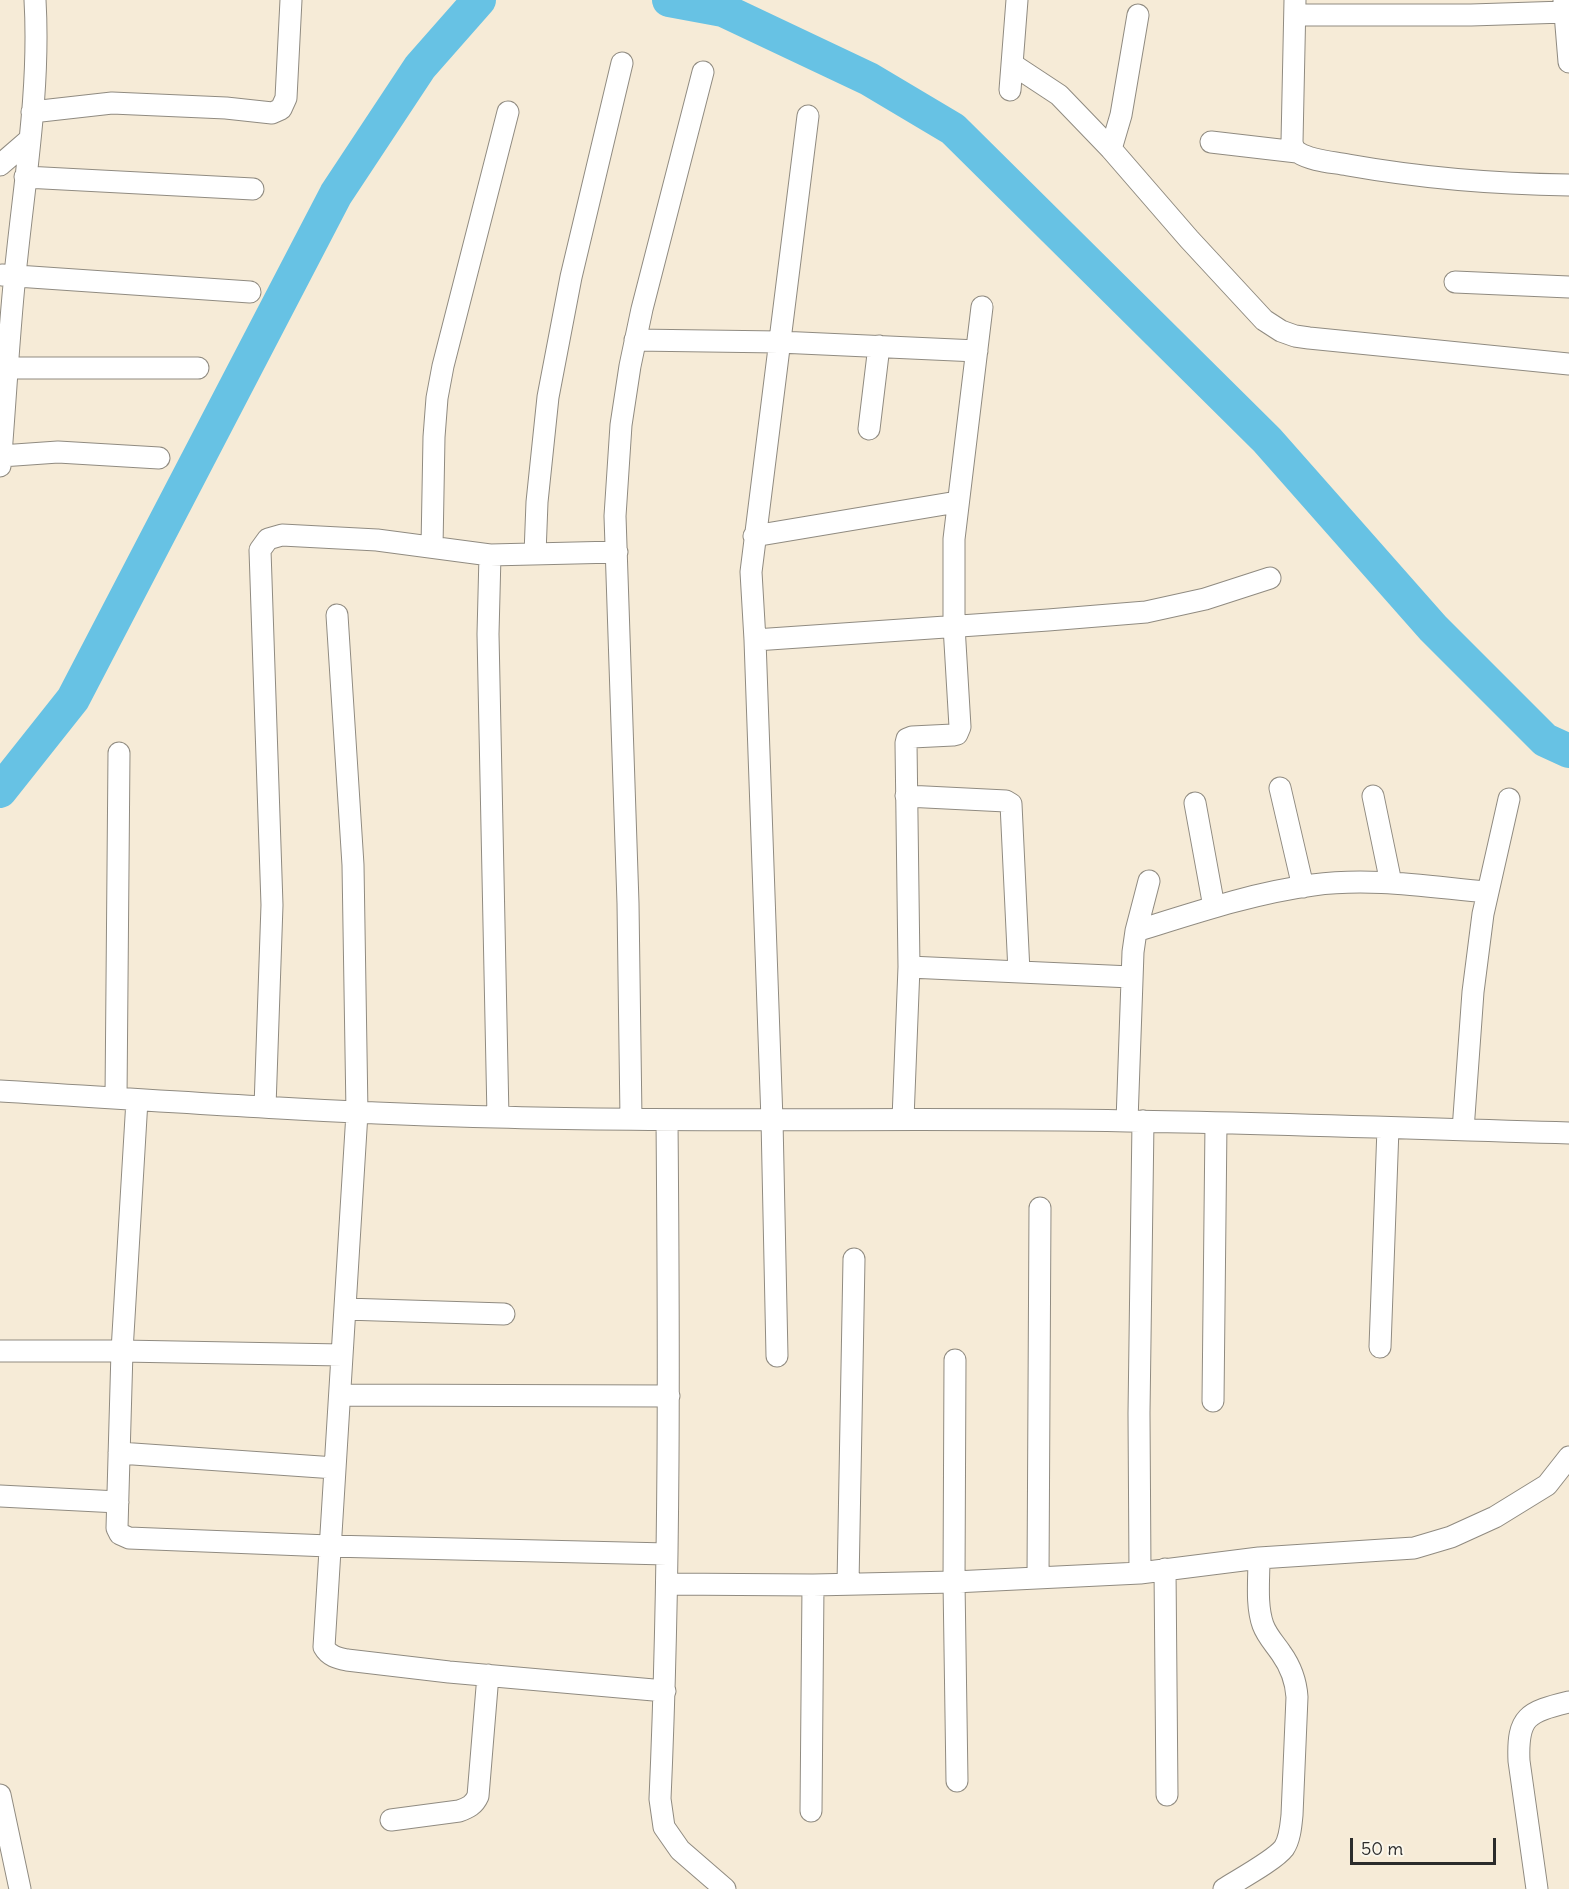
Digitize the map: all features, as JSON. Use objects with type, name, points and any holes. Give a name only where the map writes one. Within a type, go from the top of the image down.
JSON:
[{"type":"street","points":[[35,0],[36,77],[25,177],[7,276],[0,461],[58,452],[159,458]]},
{"type":"street","points":[[32,112],[112,103],[226,108],[272,113],[281,109],[285,98],[291,0]]},
{"type":"street","points":[[1010,90],[1017,0]]},
{"type":"street","points":[[1297,152],[1292,142],[1295,8],[1565,6],[1569,62]]},
{"type":"street","points":[[1111,149],[1121,115],[1138,15]]},
{"type":"street","points":[[535,554],[537,502],[548,397],[571,277],[622,63]]},
{"type":"street","points":[[1012,64],[1059,95],[1111,149],[1189,239],[1264,320],[1281,331],[1295,336],[1569,364]]},
{"type":"street","points":[[631,1119],[627,891],[615,516],[621,425],[635,340],[703,72]]},
{"type":"street","points":[[432,547],[437,398],[443,366],[508,112]]},
{"type":"street","points":[[777,1356],[772,1120],[751,572],[808,116]]},
{"type":"street","points":[[0,165],[29,140]]},
{"type":"street","points":[[1211,142],[1297,152],[1320,160],[1381,171],[1496,183],[1569,185]]},
{"type":"street","points":[[25,177],[253,189]]},
{"type":"street","points":[[7,276],[250,292]]},
{"type":"street","points":[[1455,282],[1569,287]]},
{"type":"street","points":[[903,1119],[909,968],[906,742],[907,739],[957,734],[960,727],[954,626],[954,539],[982,307]]},
{"type":"street","points":[[635,340],[779,342],[977,351]]},
{"type":"street","points":[[869,429],[879,346]]},
{"type":"street","points":[[4,368],[198,368]]},
{"type":"street","points":[[754,536],[957,502]]},
{"type":"street","points":[[265,1107],[272,905],[260,550],[267,539],[282,535],[377,540],[490,555],[616,552]]},
{"type":"street","points":[[490,555],[488,634],[498,1118]]},
{"type":"street","points":[[755,640],[1146,612],[1205,598],[1270,578]]},
{"type":"street","points":[[337,615],[353,866],[357,1113],[324,1647],[336,1658],[347,1660],[665,1691]]},
{"type":"street","points":[[120,753],[127,1099],[117,1528],[120,1534],[129,1538],[329,1546],[667,1554]]},
{"type":"street","points":[[1280,788],[1303,887]]},
{"type":"street","points":[[906,796],[1006,801],[1011,804],[1019,972]]},
{"type":"street","points":[[1372,796],[1391,883]]},
{"type":"street","points":[[1463,1130],[1473,992],[1483,914],[1509,799]]},
{"type":"street","points":[[1195,803],[1214,907]]},
{"type":"street","points":[[1140,1572],[1135,1121],[1131,977],[1136,931],[1149,881]]},
{"type":"street","points":[[1136,931],[1214,907],[1265,894],[1315,885],[1391,883],[1487,892]]},
{"type":"street","points":[[909,968],[1131,977]]},
{"type":"street","points":[[0,1090],[357,1113],[498,1118],[1135,1121],[1569,1133]]},
{"type":"street","points":[[667,1120],[669,1396],[665,1691],[660,1799],[664,1827],[680,1850],[725,1889]]},
{"type":"street","points":[[1214,1401],[1216,1123]]},
{"type":"street","points":[[1380,1347],[1388,1128]]},
{"type":"street","points":[[1038,1578],[1040,1208]]},
{"type":"street","points":[[848,1584],[854,1259]]},
{"type":"street","points":[[345,1309],[504,1314]]},
{"type":"street","points":[[0,1351],[342,1355]]},
{"type":"street","points":[[955,1360],[954,1582],[957,1781]]},
{"type":"street","points":[[340,1395],[669,1396]]},
{"type":"street","points":[[119,1453],[335,1468]]},
{"type":"street","points":[[667,1584],[813,1585],[1038,1578],[1140,1572],[1259,1558],[1414,1548],[1451,1537],[1495,1516],[1547,1485],[1569,1457]]},
{"type":"street","points":[[0,1496],[118,1502]]},
{"type":"street","points":[[1224,1889],[1259,1868],[1284,1848],[1292,1815],[1296,1685],[1293,1673],[1263,1625],[1260,1607],[1259,1558]]},
{"type":"street","points":[[1165,1569],[1167,1796]]},
{"type":"street","points":[[810,1811],[813,1585]]},
{"type":"street","points":[[391,1820],[459,1811],[476,1802],[488,1675]]},
{"type":"street","points":[[1537,1889],[1518,1741],[1521,1728],[1529,1716],[1545,1708],[1569,1702]]},
{"type":"street","points":[[0,1795],[20,1889]]},
{"type":"waterway","points":[[0,791],[73,699],[336,194],[420,67],[479,0]]},
{"type":"waterway","points":[[669,0],[723,10],[869,79],[953,129],[1267,440],[1433,628],[1545,740],[1569,751]]}]
